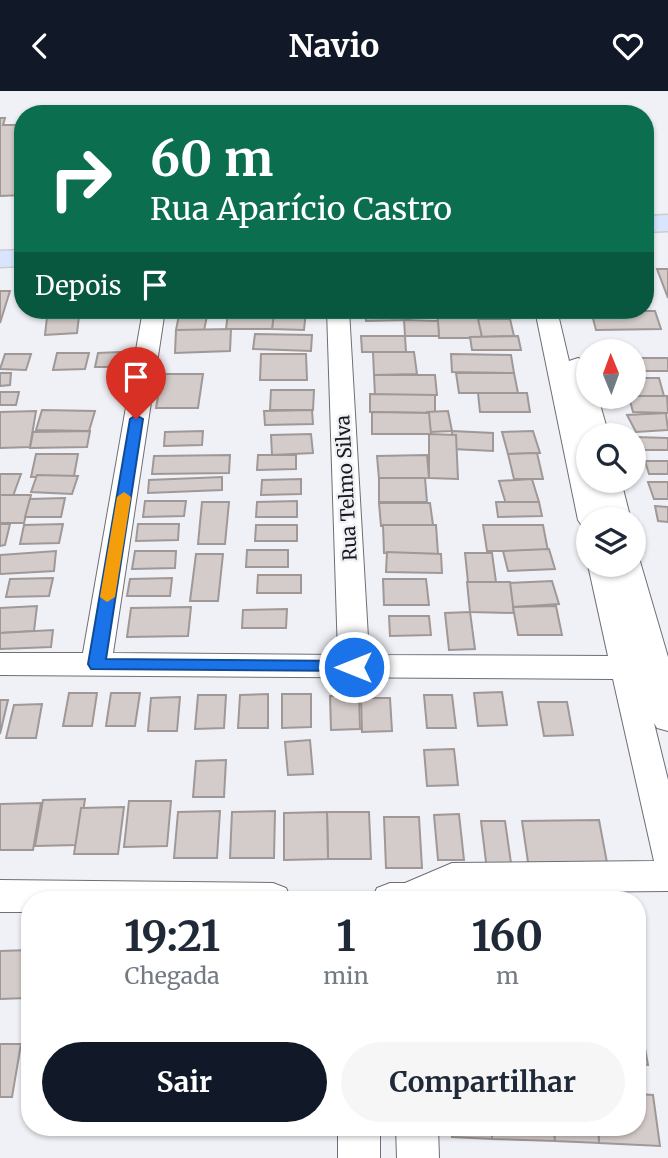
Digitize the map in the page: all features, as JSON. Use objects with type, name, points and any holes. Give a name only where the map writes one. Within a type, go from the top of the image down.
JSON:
[{"type":"street","points":[[96,664],[153,319]]},
{"type":"street","name":"Rua Telmo Silva","points":[[338,319],[354,667]]},
{"type":"street","points":[[548,319],[589,507]]},
{"type":"street","points":[[566,319],[593,423]]},
{"type":"street","points":[[607,577],[649,668],[668,719]]},
{"type":"street","points":[[631,577],[649,668],[668,853]]},
{"type":"street","points":[[0,664],[649,668]]},
{"type":"street","points":[[425,891],[452,878],[668,876]]},
{"type":"street","points":[[0,895],[21,895]]},
{"type":"street","points":[[359,1136],[359,1158]]},
{"type":"street","points":[[417,1136],[418,1158]]},
{"type":"building","points":[[0,118],[5,118],[3,125],[14,125],[14,195],[0,196]]},
{"type":"building","points":[[657,269],[668,269],[668,298]]},
{"type":"building","points":[[0,291],[10,291],[0,323]]},
{"type":"building","points":[[654,311],[661,329],[596,330],[593,319],[654,319]]},
{"type":"building","points":[[47,319],[79,319],[77,333],[45,335]]},
{"type":"building","points":[[178,319],[206,319],[204,331],[176,330]]},
{"type":"building","points":[[227,319],[273,319],[272,329],[226,329]]},
{"type":"building","points":[[273,319],[305,319],[304,330],[272,329]]},
{"type":"building","points":[[366,319],[411,320],[366,321]]},
{"type":"building","points":[[438,319],[479,319],[482,338],[439,338]]},
{"type":"building","points":[[478,319],[510,319],[514,336],[482,337]]},
{"type":"building","points":[[404,320],[438,321],[439,336],[405,336]]},
{"type":"building","points":[[231,329],[230,351],[175,353],[176,330]]},
{"type":"building","points":[[255,334],[312,335],[311,351],[253,349]]},
{"type":"building","points":[[361,336],[405,336],[406,352],[362,352]]},
{"type":"building","points":[[518,336],[521,350],[472,350],[470,337]]},
{"type":"building","points":[[120,352],[117,367],[95,367],[98,353]]},
{"type":"building","points":[[373,352],[414,352],[417,374],[374,375]]},
{"type":"building","points":[[57,353],[89,353],[85,369],[53,370]]},
{"type":"building","points":[[5,354],[31,354],[26,370],[0,369]]},
{"type":"building","points":[[261,354],[306,354],[307,380],[260,380]]},
{"type":"building","points":[[451,354],[511,355],[514,373],[452,372]]},
{"type":"building","points":[[646,358],[668,358],[668,371],[646,371]]},
{"type":"building","points":[[0,373],[11,373],[10,385],[0,386]]},
{"type":"building","points":[[456,373],[514,373],[518,393],[459,393]]},
{"type":"building","points":[[162,374],[203,374],[198,408],[156,408]]},
{"type":"building","points":[[374,375],[435,375],[437,395],[375,395]]},
{"type":"building","points":[[646,378],[659,378],[664,396],[646,396]]},
{"type":"building","points":[[271,390],[314,390],[313,410],[270,410]]},
{"type":"building","points":[[0,392],[19,392],[16,405],[0,405]]},
{"type":"building","points":[[478,393],[527,393],[530,412],[480,412]]},
{"type":"building","points":[[370,394],[435,395],[435,413],[370,412]]},
{"type":"building","points":[[646,396],[667,396],[668,413],[633,412],[632,409],[646,409]]},
{"type":"building","points":[[42,410],[95,411],[89,431],[36,430]]},
{"type":"building","points":[[312,410],[313,424],[265,425],[264,411]]},
{"type":"building","points":[[36,411],[30,447],[0,448],[0,412]]},
{"type":"building","points":[[448,411],[452,431],[430,432],[427,412]]},
{"type":"building","points":[[372,412],[429,413],[431,434],[372,434]]},
{"type":"building","points":[[666,413],[668,430],[646,431],[646,423],[631,423],[627,415]]},
{"type":"building","points":[[90,431],[87,447],[30,448],[33,432]]},
{"type":"building","points":[[203,431],[202,445],[164,446],[165,432]]},
{"type":"building","points":[[452,431],[493,433],[493,451],[452,449]]},
{"type":"building","points":[[533,431],[540,453],[508,454],[502,432]]},
{"type":"building","points":[[311,434],[313,453],[272,455],[271,435]]},
{"type":"building","points":[[429,434],[456,435],[458,479],[429,478]]},
{"type":"building","points":[[646,437],[668,438],[668,450],[646,450]]},
{"type":"building","points":[[537,453],[543,479],[514,479],[508,454]]},
{"type":"building","points":[[36,454],[78,454],[74,476],[31,477]]},
{"type":"building","points":[[230,455],[229,473],[152,474],[154,456]]},
{"type":"building","points":[[258,455],[296,455],[296,469],[257,470]]},
{"type":"building","points":[[427,455],[429,478],[379,479],[377,456]]},
{"type":"building","points":[[646,461],[668,461],[668,474],[649,474]]},
{"type":"building","points":[[0,474],[21,474],[13,496],[0,495]]},
{"type":"building","points":[[37,475],[78,476],[72,494],[31,492]]},
{"type":"building","points":[[222,477],[222,490],[148,493],[149,480]]},
{"type":"building","points":[[379,478],[425,478],[427,502],[379,502]]},
{"type":"building","points":[[301,479],[301,494],[261,495],[262,480]]},
{"type":"building","points":[[532,479],[539,502],[506,504],[499,481]]},
{"type":"building","points":[[648,482],[668,482],[668,499],[654,499]]},
{"type":"building","points":[[0,495],[31,495],[24,523],[0,523]]},
{"type":"building","points":[[65,498],[61,517],[25,517],[30,499]]},
{"type":"building","points":[[145,501],[186,501],[184,516],[143,517]]},
{"type":"building","points":[[297,501],[297,517],[256,517],[257,502]]},
{"type":"building","points":[[202,502],[229,502],[225,544],[198,544]]},
{"type":"building","points":[[496,502],[539,502],[542,516],[498,517]]},
{"type":"building","points":[[379,503],[430,503],[433,525],[381,526]]},
{"type":"building","points":[[655,506],[668,507],[668,522],[658,521]]},
{"type":"building","points":[[0,524],[10,524],[5,545],[0,546]]},
{"type":"building","points":[[63,524],[59,543],[20,544],[24,525]]},
{"type":"building","points":[[138,524],[179,524],[178,540],[136,541]]},
{"type":"building","points":[[256,525],[297,525],[297,541],[255,541]]},
{"type":"building","points":[[383,525],[436,525],[438,554],[384,553]]},
{"type":"building","points":[[483,525],[543,525],[548,551],[487,551]]},
{"type":"building","points":[[549,549],[555,569],[508,571],[503,551]]},
{"type":"building","points":[[247,550],[288,550],[288,567],[246,567]]},
{"type":"building","points":[[56,551],[54,571],[0,574],[0,555]]},
{"type":"building","points":[[135,551],[176,551],[175,568],[132,569]]},
{"type":"building","points":[[387,552],[441,554],[442,573],[386,572]]},
{"type":"building","points":[[465,553],[492,553],[496,582],[468,582]]},
{"type":"building","points":[[196,554],[223,554],[218,601],[190,601]]},
{"type":"building","points":[[258,575],[301,575],[301,593],[257,593]]},
{"type":"building","points":[[53,578],[49,596],[6,597],[10,579]]},
{"type":"building","points":[[172,578],[170,596],[127,596],[130,579]]},
{"type":"building","points":[[383,579],[426,579],[429,605],[384,605]]},
{"type":"building","points":[[552,581],[559,604],[513,607],[507,583]]},
{"type":"building","points":[[467,582],[510,582],[514,613],[470,612]]},
{"type":"building","points":[[37,606],[34,631],[0,633],[0,608]]},
{"type":"building","points":[[556,606],[562,635],[518,635],[513,607]]},
{"type":"building","points":[[191,607],[188,636],[127,637],[131,608]]},
{"type":"building","points":[[287,609],[286,628],[242,628],[243,610]]},
{"type":"building","points":[[470,612],[475,649],[449,650],[445,613]]},
{"type":"building","points":[[389,616],[429,616],[431,635],[390,636]]},
{"type":"building","points":[[53,630],[51,647],[0,649],[0,633]]},
{"type":"building","points":[[502,692],[507,725],[478,726],[474,693]]},
{"type":"building","points":[[69,693],[97,693],[92,726],[63,726]]},
{"type":"building","points":[[111,693],[140,693],[135,726],[106,726]]},
{"type":"building","points":[[268,694],[268,728],[238,728],[240,695]]},
{"type":"building","points":[[282,694],[311,694],[311,727],[282,728]]},
{"type":"building","points":[[198,695],[226,695],[224,728],[195,729]]},
{"type":"building","points":[[424,695],[452,695],[456,728],[427,728]]},
{"type":"building","points":[[330,696],[359,696],[360,729],[331,730]]},
{"type":"building","points":[[180,697],[177,731],[148,731],[151,698]]},
{"type":"building","points":[[361,698],[390,698],[392,731],[362,732]]},
{"type":"building","points":[[0,700],[8,700],[0,734]]},
{"type":"building","points":[[538,702],[567,702],[573,735],[544,736]]},
{"type":"building","points":[[42,704],[36,738],[6,738],[14,705]]},
{"type":"building","points":[[310,740],[313,774],[288,775],[285,742]]},
{"type":"building","points":[[454,749],[458,785],[427,786],[424,750]]},
{"type":"building","points":[[226,760],[224,797],[193,797],[196,761]]},
{"type":"building","points":[[85,799],[78,845],[35,846],[43,800]]},
{"type":"building","points":[[129,801],[171,801],[167,846],[124,847]]},
{"type":"building","points":[[41,803],[33,850],[0,850],[0,804]]},
{"type":"building","points":[[124,807],[118,854],[74,854],[81,808]]},
{"type":"building","points":[[220,811],[217,858],[174,858],[178,812]]},
{"type":"building","points":[[275,811],[274,858],[230,858],[232,812]]},
{"type":"building","points":[[327,812],[369,812],[371,859],[328,859]]},
{"type":"building","points":[[327,812],[328,859],[284,860],[284,813]]},
{"type":"building","points":[[459,814],[464,860],[438,860],[434,815]]},
{"type":"building","points":[[384,817],[419,817],[422,868],[386,868]]},
{"type":"building","points":[[599,820],[608,868],[529,869],[522,821]]},
{"type":"building","points":[[481,821],[505,821],[512,870],[487,870]]},
{"type":"building","points":[[615,884],[617,891],[534,891]]},
{"type":"building","points":[[513,889],[513,891],[446,891]]},
{"type":"building","points":[[21,950],[21,998],[0,999],[0,951]]},
{"type":"building","points":[[0,1044],[21,1044],[12,1097],[0,1097]]},
{"type":"building","points":[[646,1095],[653,1095],[660,1146],[599,1143],[599,1136],[646,1136]]},
{"type":"building","points":[[492,1136],[492,1139],[452,1137]]},
{"type":"building","points":[[492,1136],[555,1136],[555,1141],[492,1139]]},
{"type":"building","points":[[555,1136],[599,1136],[599,1143],[555,1141]]},
{"type":"slow traffic","points":[[107,597],[124,497]]},
{"type":"route","points":[[136,419],[96,664],[354,667]]}]
